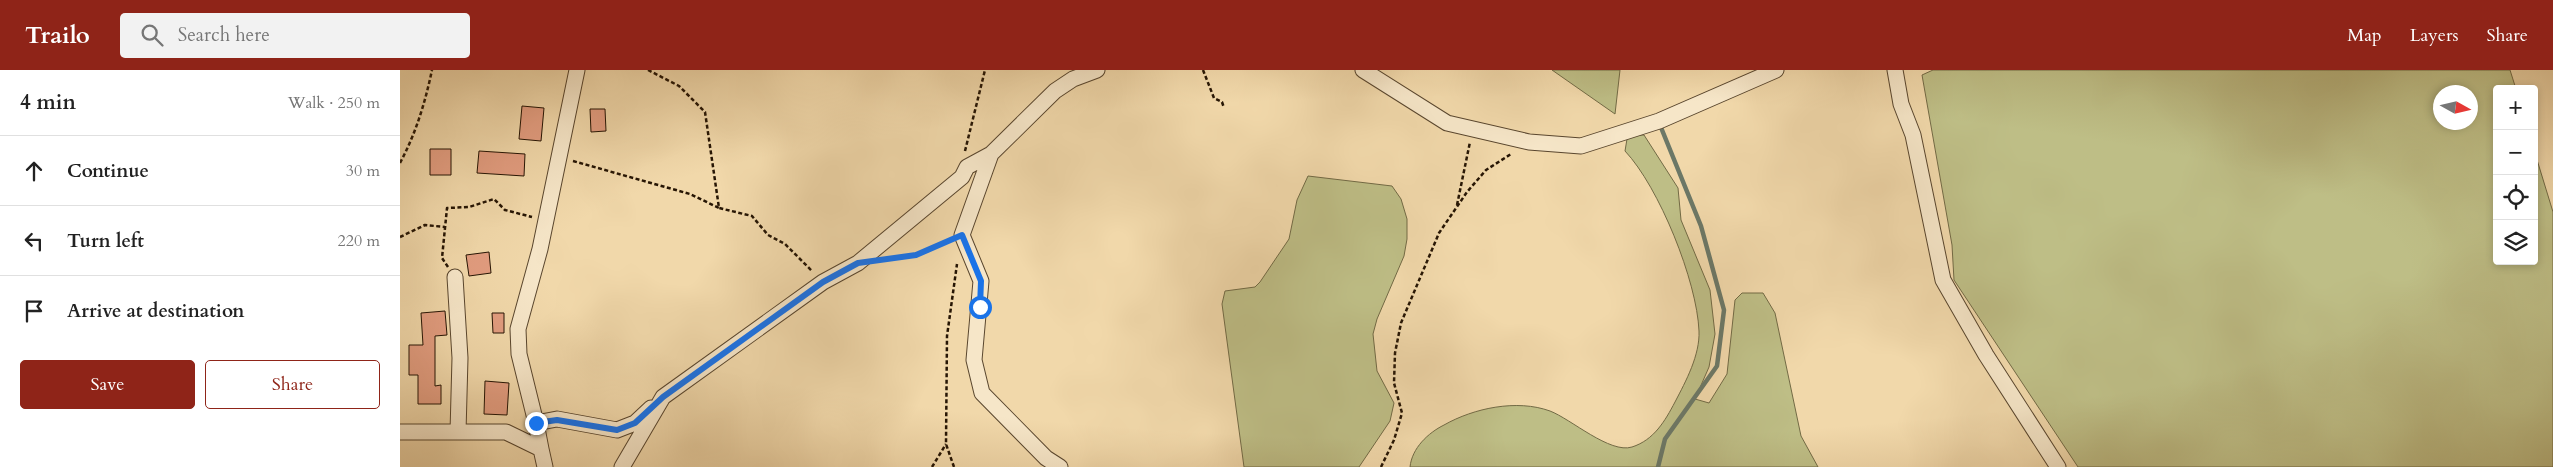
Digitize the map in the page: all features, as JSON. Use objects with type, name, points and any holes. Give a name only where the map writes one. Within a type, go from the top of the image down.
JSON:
[{"type":"street","points":[[545,467],[518,354],[518,329],[540,250],[577,70]]},
{"type":"street","points":[[536,423],[557,420],[617,430],[635,423],[663,397],[823,282],[858,263],[962,177],[968,167],[991,154],[1055,90],[1073,79],[1097,70]]},
{"type":"street","points":[[1363,70],[1447,123],[1529,142],[1582,146],[1658,121],[1776,70]]},
{"type":"street","points":[[1895,70],[1901,104],[1913,135],[1943,280],[1965,322],[2058,467]]},
{"type":"street","points":[[991,154],[962,235],[981,281],[974,360],[982,393],[1046,458],[1060,467]]},
{"type":"street","points":[[455,277],[460,358],[458,432]]},
{"type":"street","points":[[622,467],[663,397]]},
{"type":"street","points":[[400,432],[506,432],[540,449]]},
{"type":"path","points":[[400,163],[411,143],[425,105],[432,70]]},
{"type":"path","points":[[648,70],[679,86],[705,112],[719,208]]},
{"type":"path","points":[[968,167],[964,157],[985,70]]},
{"type":"path","points":[[1203,70],[1214,98],[1222,102],[1224,108]]},
{"type":"path","points":[[1457,206],[1468,147],[1474,129]]},
{"type":"path","points":[[1381,467],[1394,440],[1402,413],[1394,383],[1395,353],[1401,323],[1439,233],[1457,206],[1486,170],[1529,142]]},
{"type":"path","points":[[558,156],[690,194],[719,208],[752,216],[768,235],[785,244],[823,282]]},
{"type":"path","points":[[455,277],[442,258],[447,208],[468,207],[494,200],[505,210],[546,220]]},
{"type":"path","points":[[400,237],[426,225],[445,227]]},
{"type":"path","points":[[858,263],[916,255],[962,235]]},
{"type":"path","points":[[954,467],[946,444],[947,336],[958,263]]},
{"type":"path","points":[[932,467],[946,444]]},
{"type":"green space","points":[[1552,70],[1620,70],[1615,114]]},
{"type":"green space","points":[[1933,70],[2510,70],[2515,85],[2493,85],[2493,265],[2538,265],[2538,163],[2553,212],[2553,467],[2078,467],[1954,280],[1952,245],[1922,75]]},
{"type":"green space","points":[[1632,135],[1644,135],[1678,188],[1681,220],[1710,290],[1715,334],[1709,367],[1695,399],[1709,403],[1727,374],[1735,300],[1742,293],[1763,293],[1775,313],[1801,436],[1818,467],[1410,467],[1417,447],[1432,432],[1456,419],[1496,407],[1524,406],[1550,411],[1602,441],[1623,448],[1632,447],[1647,440],[1663,423],[1692,368],[1699,340],[1697,310],[1684,262],[1663,211],[1651,187],[1625,151],[1627,139]]},
{"type":"green space","points":[[1308,176],[1392,186],[1401,199],[1407,219],[1407,239],[1404,256],[1377,319],[1373,334],[1377,371],[1394,403],[1390,421],[1359,467],[1244,467],[1222,304],[1225,291],[1255,287],[1289,239],[1297,200]]},
{"type":"building","points":[[522,106],[544,108],[541,141],[519,139]]},
{"type":"building","points":[[590,109],[605,109],[606,131],[591,132]]},
{"type":"building","points":[[430,149],[451,149],[451,175],[430,175]]},
{"type":"building","points":[[479,151],[525,154],[524,176],[477,173]]},
{"type":"building","points":[[489,252],[491,273],[469,276],[466,255]]},
{"type":"building","points":[[445,311],[447,335],[435,336],[435,386],[441,385],[441,404],[418,404],[418,375],[409,375],[409,345],[423,345],[421,313]]},
{"type":"building","points":[[492,313],[504,313],[504,333],[493,333]]},
{"type":"building","points":[[485,381],[509,383],[507,415],[484,414]]},
{"type":"waterway","points":[[1658,467],[1665,439],[1717,366],[1724,310],[1701,226],[1660,125]]},
{"type":"route","points":[[536,423],[557,420],[617,430],[635,423],[663,397],[823,282],[858,263],[916,255],[962,235],[981,281],[980,307]]}]
